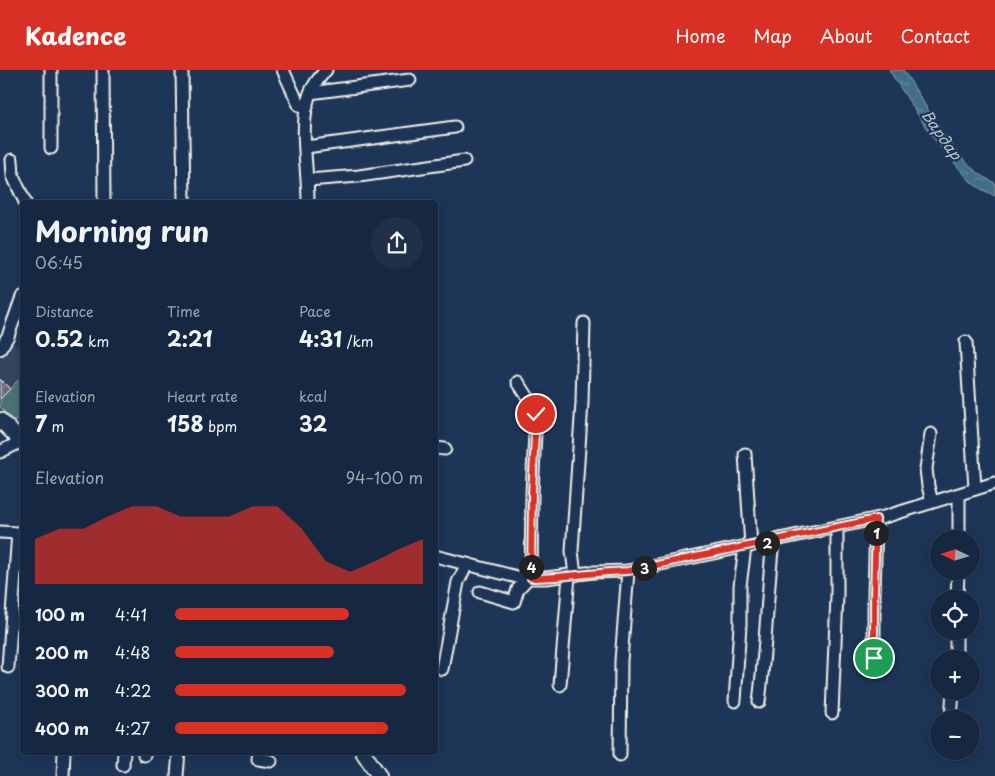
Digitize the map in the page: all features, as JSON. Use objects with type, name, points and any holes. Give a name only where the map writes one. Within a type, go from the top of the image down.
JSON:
[{"type":"main road","points":[[0,420],[20,439]]},
{"type":"main road","points":[[365,755],[379,776]]},
{"type":"street","points":[[51,70],[51,148]]},
{"type":"street","points":[[103,70],[104,200]]},
{"type":"street","points":[[182,70],[184,200]]},
{"type":"street","points":[[282,70],[298,105],[306,107]]},
{"type":"street","points":[[308,200],[306,107],[310,93],[326,70]]},
{"type":"street","points":[[310,93],[410,80]]},
{"type":"street","points":[[306,148],[455,127]]},
{"type":"street","points":[[12,160],[13,176],[23,200]]},
{"type":"street","points":[[308,180],[359,176],[464,161]]},
{"type":"street","points":[[0,349],[8,336],[20,303]]},
{"type":"street","points":[[560,685],[572,575],[582,403],[584,323]]},
{"type":"street","points":[[966,342],[975,489]]},
{"type":"street","points":[[480,592],[514,602],[518,588],[529,578],[536,414],[518,382]]},
{"type":"street","points":[[931,434],[931,445],[926,469],[932,502]]},
{"type":"street","points":[[0,452],[20,442]]},
{"type":"street","points":[[735,701],[740,625],[740,586],[748,547],[745,454]]},
{"type":"street","points":[[438,557],[529,578],[628,571],[876,519],[995,483]]},
{"type":"street","points":[[958,530],[959,495]]},
{"type":"street","points":[[874,658],[876,519]]},
{"type":"street","points":[[832,713],[837,596],[837,528]]},
{"type":"street","points":[[0,532],[18,533],[8,667]]},
{"type":"street","points":[[759,702],[766,649],[768,588],[773,541]]},
{"type":"street","points":[[442,669],[458,582],[467,564]]},
{"type":"street","points":[[620,755],[620,661],[628,571]]},
{"type":"street","points":[[63,776],[64,755]]},
{"type":"street","points":[[123,765],[124,755]]},
{"type":"street","points":[[177,776],[179,755]]},
{"type":"street","points":[[259,755],[258,759],[271,761]]},
{"type":"shaded area","points":[[8,336],[20,349],[20,440],[0,420],[0,349]]},
{"type":"green space","points":[[20,378],[20,415],[14,422],[0,407],[0,399]]},
{"type":"water","name":"Вардар","points":[[889,70],[903,70],[954,148],[980,174],[995,183],[995,196],[971,182],[944,151],[931,135]]},
{"type":"building","points":[[0,379],[10,389],[0,399]]},
{"type":"route","points":[[536,414],[532,493],[531,578],[628,571],[876,519],[874,658]]}]
